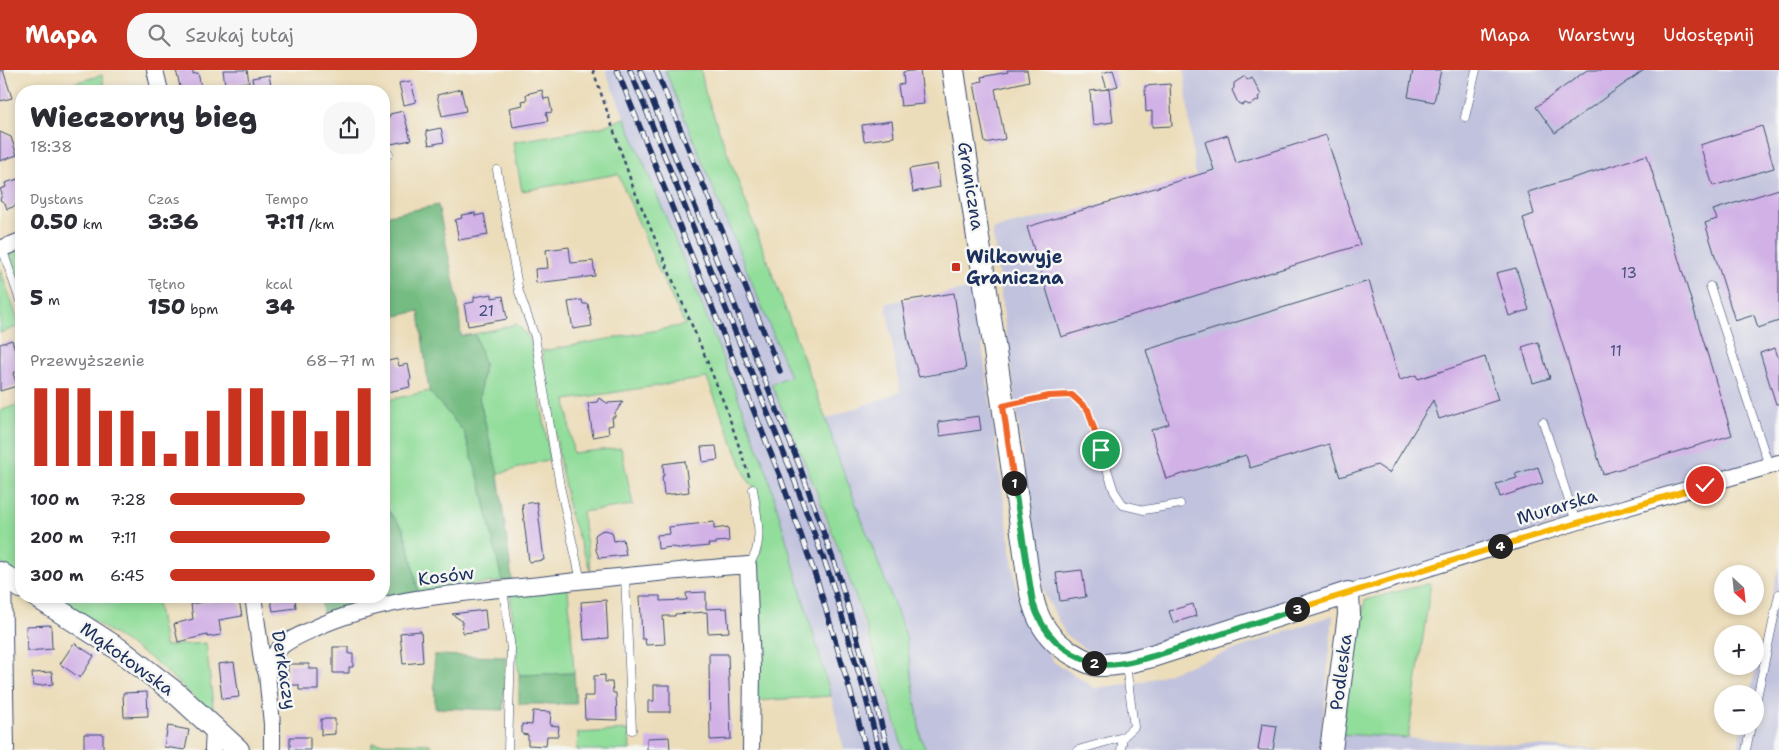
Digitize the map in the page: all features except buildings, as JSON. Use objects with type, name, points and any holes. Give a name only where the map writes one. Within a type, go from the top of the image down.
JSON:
[{"type":"street","points":[[155,70],[159,85]]},
{"type":"street","name":"Graniczna","points":[[953,70],[1032,594],[1038,618],[1046,630],[1062,648],[1080,658],[1099,665],[1126,663],[1348,593]]},
{"type":"street","points":[[1,246],[15,242]]},
{"type":"street","name":"Murarska","points":[[1348,593],[1576,522],[1774,464]]},
{"type":"street","points":[[748,565],[752,670],[751,750]]},
{"type":"street","name":"Kosów","points":[[267,674],[276,653],[282,646],[298,636],[336,618],[395,602],[673,570],[748,565]]},
{"type":"street","points":[[6,750],[8,578]]},
{"type":"street","name":"Podleska","points":[[1331,750],[1349,615],[1348,593]]},
{"type":"street","name":"Mąkołowska","points":[[47,603],[120,650],[178,695],[238,750]]},
{"type":"street","name":"Derkaczy","points":[[254,603],[262,660],[267,674],[272,724],[272,750]]},
{"type":"street","points":[[213,750],[214,727]]},
{"type":"lane","points":[[1465,117],[1476,70]]},
{"type":"lane","points":[[497,170],[519,292],[535,337],[560,486],[581,581]]},
{"type":"lane","points":[[1,246],[15,287]]},
{"type":"lane","points":[[1710,286],[1774,464]]},
{"type":"lane","points":[[1003,406],[1049,396],[1072,395],[1088,410],[1114,491],[1123,505],[1144,510],[1180,504]]},
{"type":"lane","points":[[1543,422],[1576,522]]},
{"type":"lane","points":[[748,565],[756,554],[758,543],[753,489]]},
{"type":"lane","points":[[625,576],[632,730]]},
{"type":"lane","points":[[503,589],[511,649],[508,750]]},
{"type":"lane","points":[[1760,685],[1779,594]]},
{"type":"lane","points":[[1078,750],[1123,737],[1134,726],[1126,663]]},
{"type":"lane","points":[[1746,750],[1749,735]]},
{"type":"lane","points":[[1121,750],[1123,737]]},
{"type":"path","points":[[593,70],[633,187],[726,408],[753,489]]},
{"type":"shaded area","points":[[605,70],[665,70],[790,376],[772,384],[851,584],[903,750],[844,750],[826,675],[766,469],[696,290]]},
{"type":"shaded area","points":[[1184,70],[1779,70],[1779,456],[1144,651],[1094,656],[1066,635],[1045,595],[1036,554],[992,229],[1196,183]]},
{"type":"shaded area","points":[[974,288],[1019,607],[1054,662],[1095,688],[1143,682],[1333,615],[1320,750],[926,750],[921,739],[826,419],[900,392],[886,303]]},
{"type":"shaded area","points":[[1779,564],[1779,750],[1737,750],[1740,735],[1764,735],[1764,685],[1752,685],[1754,675],[1764,675],[1764,631]]},
{"type":"shaded area","points":[[1340,734],[1607,750],[1338,750]]},
{"type":"green space","points":[[665,70],[701,70],[705,92],[826,419],[838,457],[906,636],[921,739],[926,750],[903,750],[876,657],[844,564],[809,473],[771,384],[790,376]]},
{"type":"green space","points":[[102,75],[104,85],[67,85]]},
{"type":"green space","points":[[625,118],[696,290],[766,469],[831,696],[755,701],[752,566],[761,550],[761,525],[756,490],[747,479],[707,378],[566,400],[573,453],[621,448],[633,505],[582,512],[591,572],[570,514],[542,351],[685,325],[659,271],[618,174],[522,191],[513,142],[601,127]]},
{"type":"green space","points":[[438,205],[458,302],[461,336],[475,334],[484,364],[479,398],[498,474],[512,580],[502,581],[481,486],[464,432],[429,391],[419,311],[390,318],[390,215]]},
{"type":"green space","points":[[15,251],[15,273],[9,253]]},
{"type":"green space","points":[[0,269],[15,312],[15,328],[0,333]]},
{"type":"green space","points":[[517,324],[531,340],[550,459],[498,474],[479,398],[484,364],[475,334]]},
{"type":"green space","points":[[429,391],[464,432],[481,486],[502,581],[418,592],[403,528],[390,513],[390,400]]},
{"type":"green space","points":[[15,405],[15,573],[0,562],[0,411]]},
{"type":"green space","points":[[390,513],[403,528],[418,592],[390,599]]},
{"type":"green space","points":[[1431,583],[1408,738],[1340,734],[1365,600]]},
{"type":"green space","points":[[568,588],[574,673],[519,675],[510,594]]},
{"type":"green space","points":[[64,603],[157,603],[165,646],[206,643],[214,715],[153,660]]},
{"type":"green space","points":[[321,603],[375,603],[324,616]]},
{"type":"green space","points":[[434,655],[506,657],[503,710],[435,708]]},
{"type":"green space","points":[[574,673],[576,704],[519,704],[519,675]]},
{"type":"green space","points":[[629,730],[630,750],[577,750],[578,733]]},
{"type":"green space","points":[[372,743],[430,744],[430,750],[372,750]]},
{"type":"railway","points":[[617,70],[780,476],[818,583],[866,750]]},
{"type":"railway","points":[[630,70],[791,471],[831,579],[865,694],[879,750]]},
{"type":"railway","points":[[640,70],[800,467],[839,576],[888,750]]},
{"type":"railway","points":[[656,70],[780,371]]},
{"type":"place","name":"Wilkowyje Graniczna","points":[[956,267]]},
{"type":"route","points":[[1101,450],[1088,410],[1072,395],[1049,396],[1003,406],[1022,539],[1033,603],[1038,618],[1062,648],[1080,658],[1099,665],[1126,663],[1152,656],[1576,522],[1705,485]]}]
